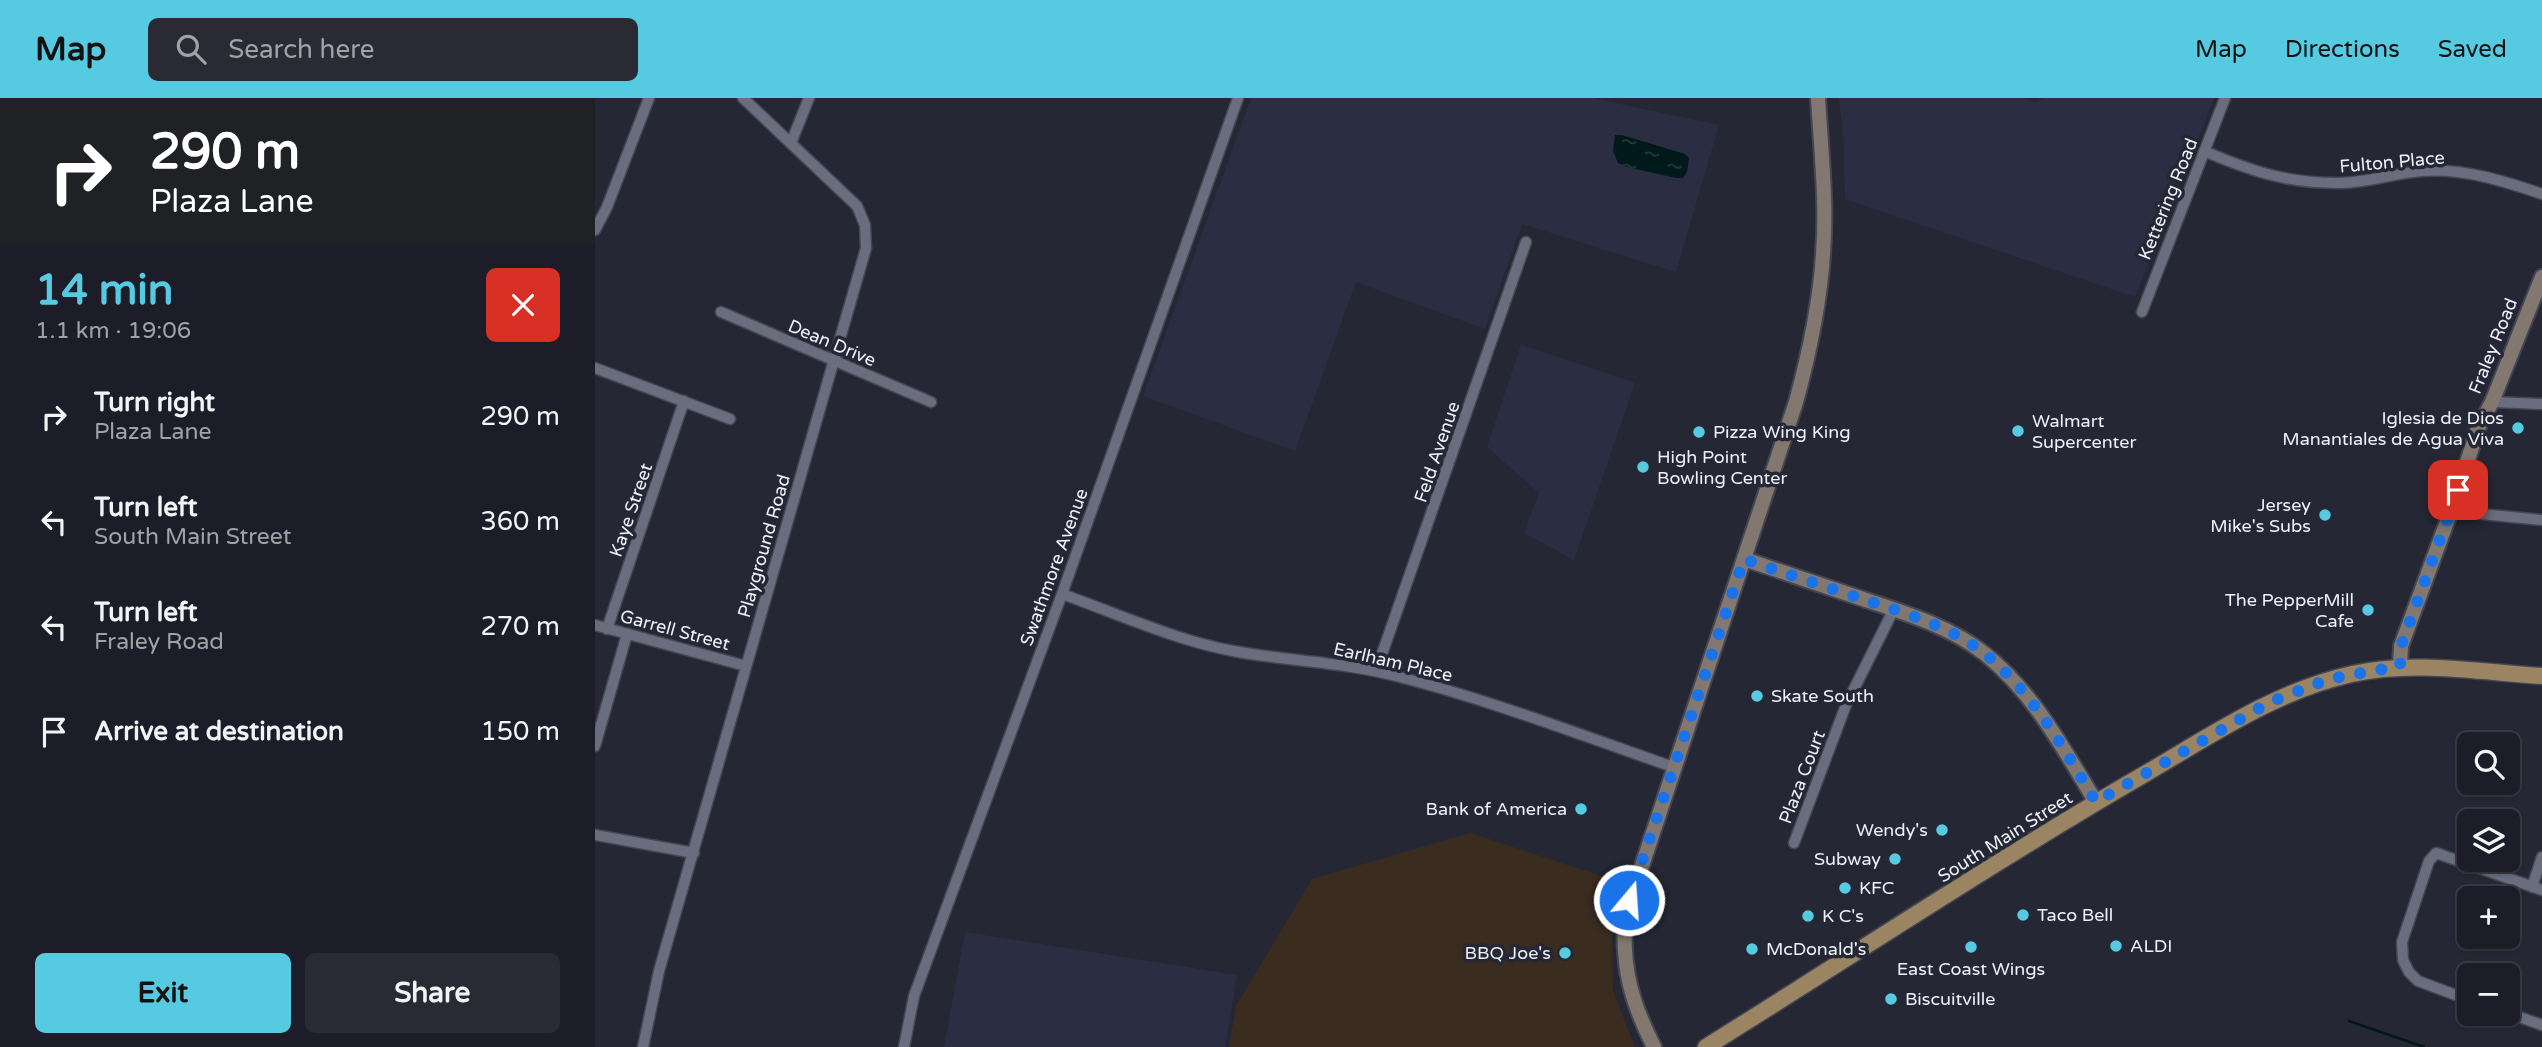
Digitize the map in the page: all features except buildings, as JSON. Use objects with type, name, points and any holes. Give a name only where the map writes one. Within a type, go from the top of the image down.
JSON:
[{"type":"main road","points":[[1654,1047],[1632,995],[1625,970],[1625,917],[1796,402],[1812,340],[1823,255],[1824,194],[1818,98]]},
{"type":"main road","name":"Fraley Road","points":[[2400,666],[2401,646],[2479,426],[2492,402],[2542,277]]},
{"type":"main road","points":[[1744,559],[1895,609],[1940,628],[1985,654],[2041,713],[2096,802]]},
{"type":"main road","name":"South Main Street","points":[[1706,1047],[2096,802],[2270,702],[2329,679],[2400,666],[2542,676]]},
{"type":"street","points":[[595,230],[607,207],[649,98]]},
{"type":"street","name":"Playground Road","points":[[643,1047],[659,971],[866,248],[862,215],[847,195],[743,98]]},
{"type":"street","points":[[791,143],[809,98]]},
{"type":"street","name":"Swathmore Avenue","points":[[904,1047],[914,996],[1062,594],[1238,98]]},
{"type":"street","name":"Kettering Road","points":[[2142,312],[2225,98]]},
{"type":"street","name":"Fulton Place","points":[[2204,151],[2256,173],[2303,181],[2359,182],[2422,171],[2457,172],[2542,194]]},
{"type":"street","name":"Feld Avenue","points":[[1376,671],[1526,242]]},
{"type":"street","name":"Dean Drive","points":[[720,312],[931,402]]},
{"type":"street","points":[[595,368],[730,419]]},
{"type":"street","name":"Kaye Street","points":[[607,629],[684,401]]},
{"type":"street","points":[[2492,402],[2542,404]]},
{"type":"street","points":[[2451,511],[2542,520]]},
{"type":"street","name":"Earlham Place","points":[[1062,594],[1175,634],[1233,651],[1349,665],[1475,699],[1673,767]]},
{"type":"street","name":"Plaza Court","points":[[1794,843],[1846,705],[1895,609]]},
{"type":"street","name":"Garrell Street","points":[[595,625],[746,666]]},
{"type":"street","points":[[595,746],[627,634]]},
{"type":"street","points":[[595,835],[694,853]]},
{"type":"street","points":[[2457,996],[2418,981],[2403,960],[2402,942],[2428,861],[2436,853],[2537,889],[2542,857]]},
{"type":"street","points":[[2520,1017],[2542,1025]]},
{"type":"shaded area","points":[[1251,98],[1592,98],[1719,125],[1676,272],[1522,224],[1485,329],[1356,282],[1295,451],[1143,396]]},
{"type":"shaded area","points":[[1839,98],[2023,98],[2035,102],[2045,98],[2214,98],[2135,297],[1845,199],[1844,145]]},
{"type":"shaded area","points":[[1521,345],[1635,383],[1574,560],[1524,533],[1539,493],[1487,447]]},
{"type":"shaded area","points":[[1470,833],[1623,883],[1612,919],[1613,991],[1635,1047],[1229,1047],[1236,1006],[1312,879]]},
{"type":"shaded area","points":[[965,932],[1237,975],[1225,1047],[944,1047]]},
{"type":"water","points":[[1615,135],[1685,154],[1689,158],[1687,172],[1683,178],[1676,178],[1618,163],[1613,151]]},
{"type":"waterway","points":[[2349,1021],[2424,1047]]},
{"type":"place","name":"Iglesia de Dios Manantiales de Agua Viva","points":[[2518,428]]},
{"type":"place","name":"Walmart Supercenter","points":[[2018,431]]},
{"type":"place","name":"Pizza Wing King","points":[[1699,432]]},
{"type":"place","name":"High Point Bowling Center","points":[[1643,467]]},
{"type":"place","name":"Jersey Mike's Subs","points":[[2325,515]]},
{"type":"place","name":"The PepperMill Cafe","points":[[2368,610]]},
{"type":"place","name":"Skate South","points":[[1757,696]]},
{"type":"place","name":"Bank of America","points":[[1581,809]]},
{"type":"place","name":"Wendy's","points":[[1942,830]]},
{"type":"place","name":"Subway","points":[[1895,859]]},
{"type":"place","name":"KFC","points":[[1845,888]]},
{"type":"place","name":"Taco Bell","points":[[2023,915]]},
{"type":"place","name":"K C's","points":[[1808,916]]},
{"type":"place","name":"ALDI","points":[[2116,946]]},
{"type":"place","name":"East Coast Wings","points":[[1971,947]]},
{"type":"place","name":"McDonald's","points":[[1752,949]]},
{"type":"place","name":"BBQ Joe's","points":[[1565,953]]},
{"type":"place","name":"Biscuitville","points":[[1891,999]]},
{"type":"route","points":[[1629,900],[1744,559],[1901,612],[1940,628],[1985,654],[2041,713],[2096,802],[2270,702],[2329,679],[2400,666],[2401,646],[2458,490]]}]
